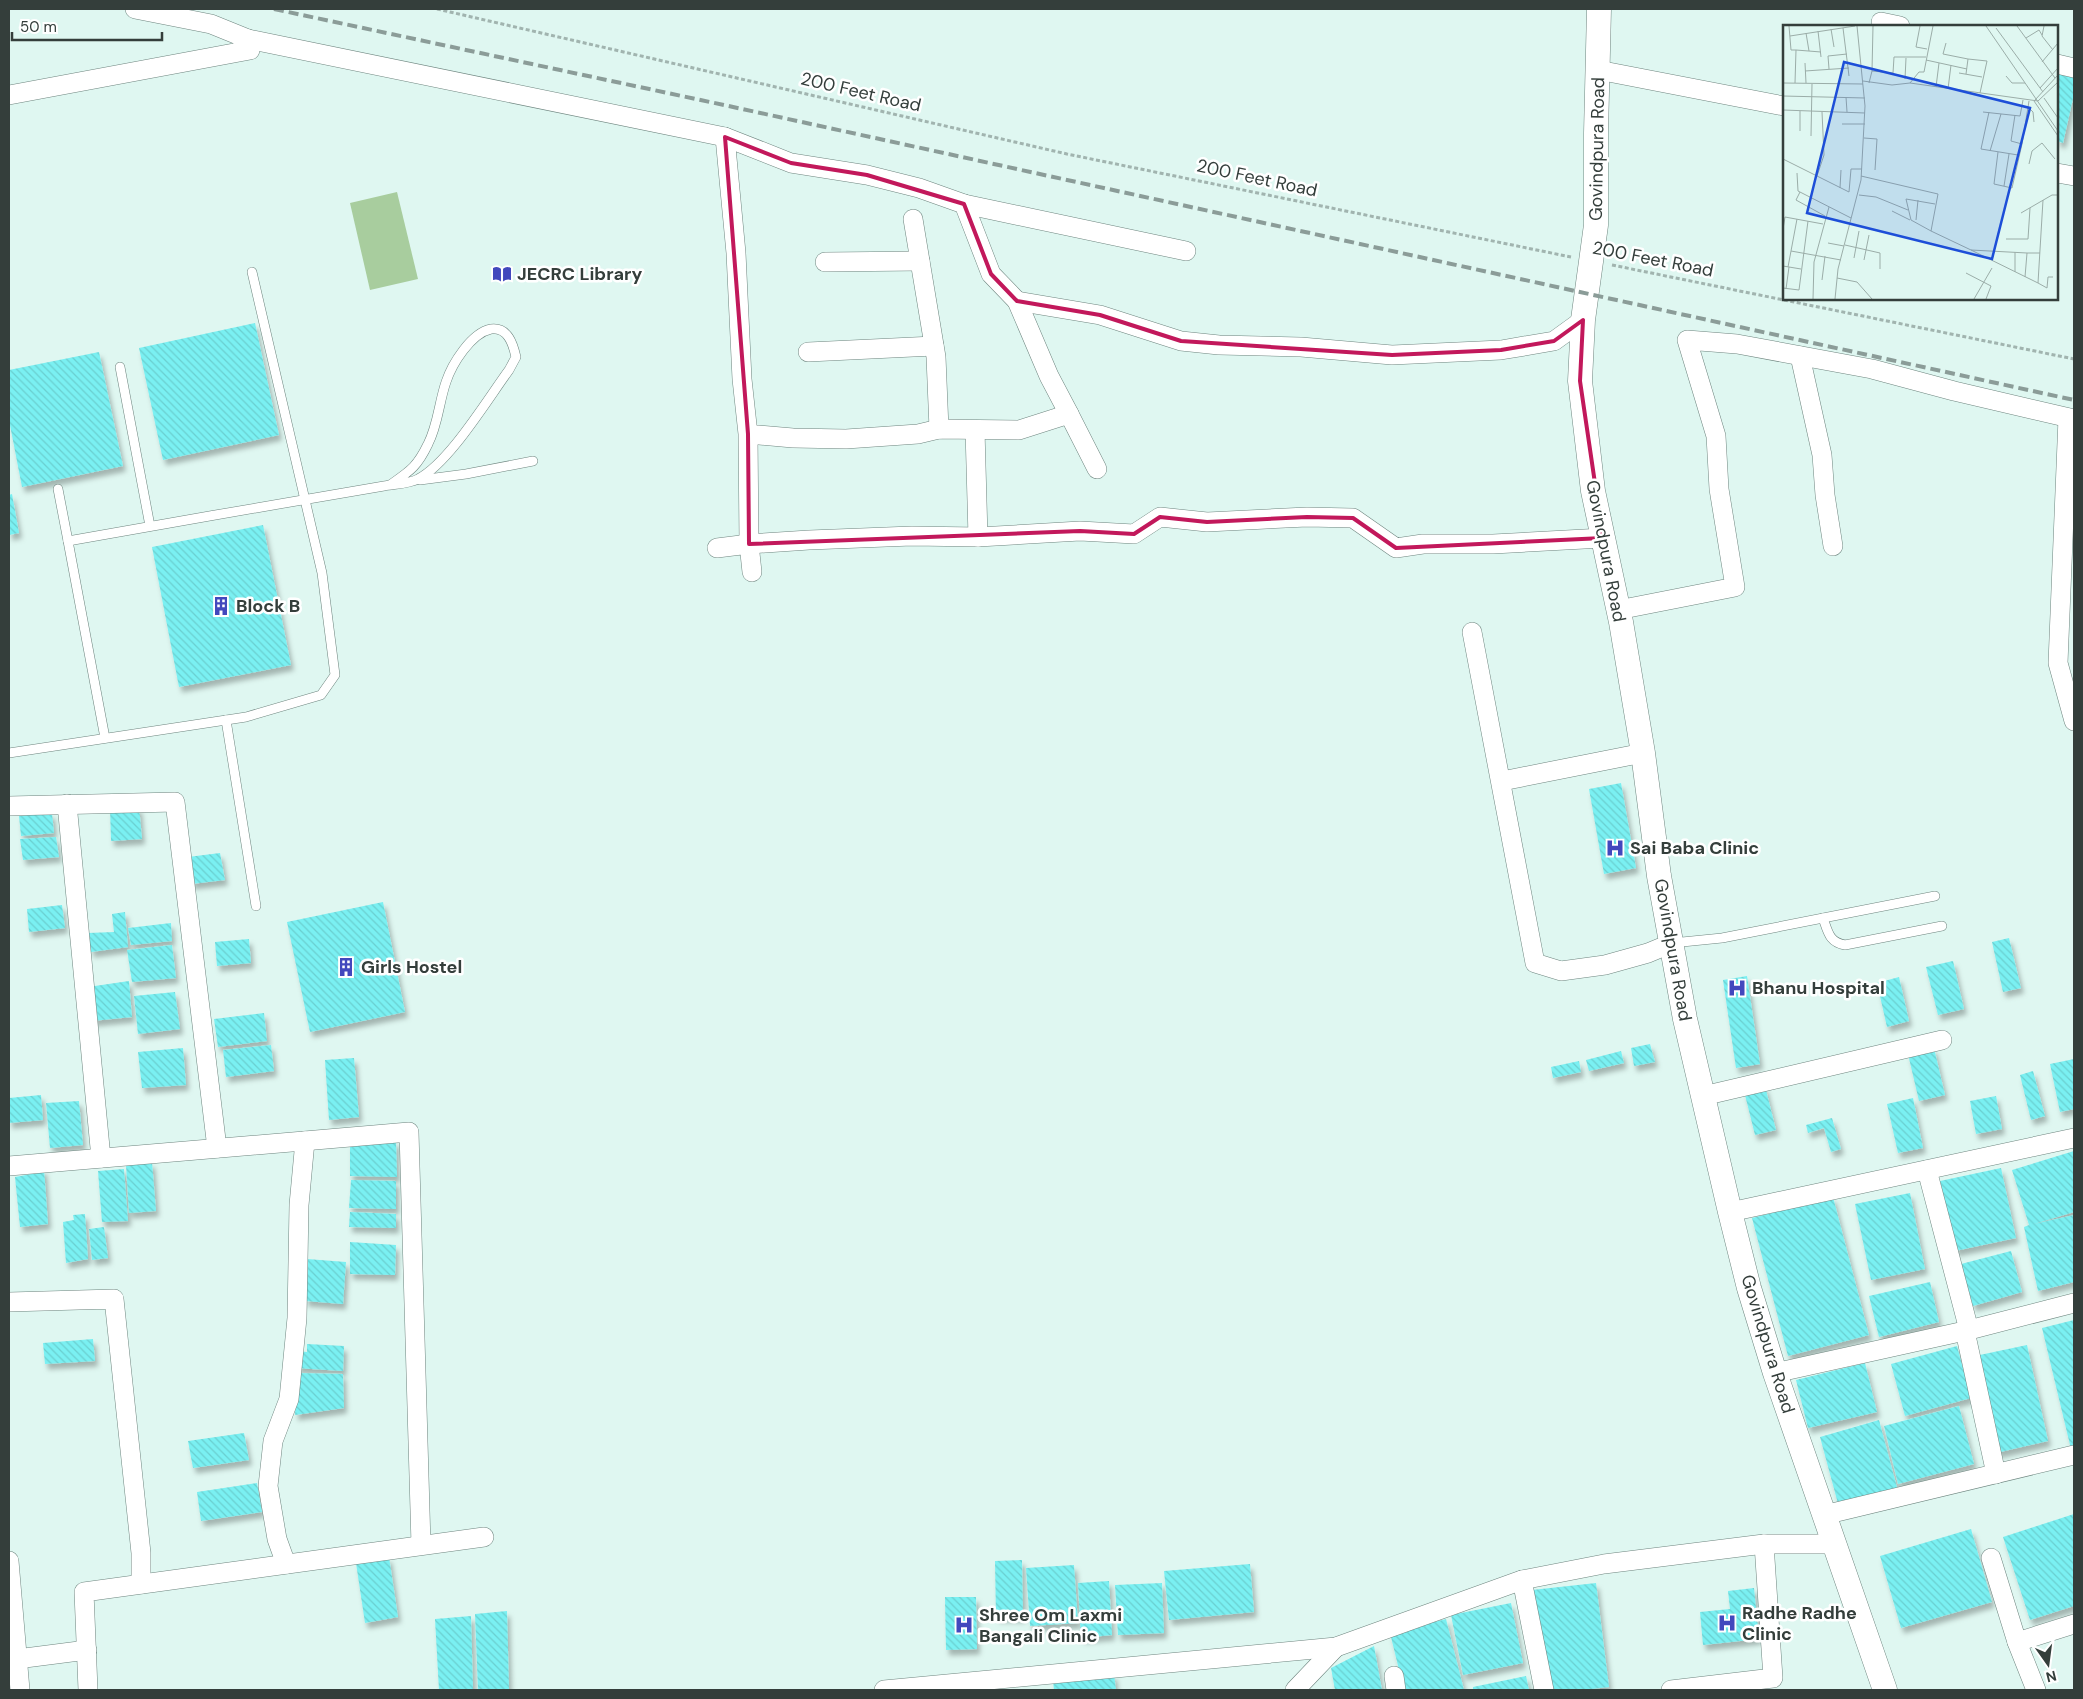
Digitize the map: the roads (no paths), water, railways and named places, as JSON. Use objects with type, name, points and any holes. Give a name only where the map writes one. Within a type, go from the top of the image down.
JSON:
[{"type":"street","points":[[135,9],[212,24],[248,39],[725,137],[791,164],[867,175],[919,188],[964,204],[1186,252]]},
{"type":"street","name":"Govindpura Road","points":[[1599,9],[1596,225],[1583,320],[1580,381],[1593,491],[1618,610],[1643,753],[1660,876],[1685,1019],[1730,1212],[1749,1288],[1775,1373],[1885,1690]]},
{"type":"street","points":[[1881,19],[1897,25]]},
{"type":"street","points":[[9,95],[250,50],[248,39]]},
{"type":"street","points":[[2058,64],[2074,68]]},
{"type":"street","points":[[1598,70],[1783,106]]},
{"type":"street","points":[[725,137],[736,253],[742,379],[748,434],[749,544],[752,572]]},
{"type":"street","points":[[2058,173],[2074,176]]},
{"type":"street","points":[[964,204],[991,274],[1016,301],[1049,376],[1097,469]]},
{"type":"street","points":[[913,219],[934,346],[939,429]]},
{"type":"street","points":[[825,262],[920,261]]},
{"type":"street","points":[[1016,301],[1100,315],[1181,341],[1219,345],[1301,347],[1392,355],[1501,350],[1554,341],[1583,320]]},
{"type":"street","points":[[1618,610],[1735,587],[1719,490],[1716,436],[1687,340],[1737,344],[1872,369],[2071,419],[2058,663],[2074,721]]},
{"type":"street","points":[[808,352],[934,346]]},
{"type":"street","points":[[1800,356],[1822,455],[1825,495],[1833,546]]},
{"type":"street","points":[[748,434],[793,438],[846,439],[918,434],[939,429],[1020,430],[1069,414]]},
{"type":"street","points":[[975,430],[978,537]]},
{"type":"street","points":[[717,548],[749,544],[903,537],[978,537],[1080,531],[1134,534],[1160,518],[1207,522],[1307,517],[1353,518],[1396,548],[1423,544],[1493,544],[1603,538]]},
{"type":"street","points":[[1472,632],[1502,781],[1535,963],[1561,971],[1604,965],[1648,953],[1672,943]]},
{"type":"street","points":[[1502,781],[1643,753]]},
{"type":"street","points":[[9,806],[175,802],[217,1148]]},
{"type":"street","points":[[67,804],[100,1158]]},
{"type":"street","points":[[1703,1096],[1942,1040]]},
{"type":"street","points":[[9,1166],[409,1132],[422,1545]]},
{"type":"street","points":[[1730,1212],[2074,1138]]},
{"type":"street","points":[[286,1564],[277,1539],[268,1486],[273,1441],[289,1399],[297,1318],[299,1204],[305,1141]]},
{"type":"street","points":[[1926,1170],[1967,1330],[1996,1474]]},
{"type":"street","points":[[9,1302],[114,1299],[140,1543],[141,1584]]},
{"type":"street","points":[[1775,1373],[1967,1330],[2074,1303]]},
{"type":"street","points":[[1824,1515],[2074,1455]]},
{"type":"street","points":[[88,1690],[84,1592],[484,1536]]},
{"type":"street","points":[[884,1690],[1046,1682],[1336,1647],[1522,1580],[1604,1564],[1764,1544],[1835,1544]]},
{"type":"street","points":[[1671,1690],[1773,1684],[1764,1544]]},
{"type":"street","points":[[1990,1558],[2017,1642],[2036,1690]]},
{"type":"street","points":[[9,1560],[20,1690]]},
{"type":"street","points":[[1522,1580],[1544,1690]]},
{"type":"street","points":[[2017,1642],[2074,1624]]},
{"type":"street","points":[[1295,1690],[1336,1647]]},
{"type":"street","points":[[17,1659],[87,1650]]},
{"type":"lane","points":[[9,753],[246,717],[322,695],[335,675],[322,573],[252,272]]},
{"type":"lane","points":[[390,485],[417,465],[429,442],[446,380],[462,352],[475,337],[486,330],[498,328],[506,333],[513,344],[516,356],[509,370],[442,462],[417,480]]},
{"type":"lane","points":[[120,367],[150,526]]},
{"type":"lane","points":[[68,542],[150,526],[417,480],[466,474],[533,461]]},
{"type":"lane","points":[[58,489],[105,738]]},
{"type":"lane","points":[[226,720],[256,906]]},
{"type":"lane","points":[[1672,943],[1722,938],[1935,896]]},
{"type":"lane","points":[[1823,918],[1830,938],[1844,946],[1942,926]]},
{"type":"railway","points":[[274,9],[724,105],[2074,400]]},
{"type":"place","name":"JECRC Library","points":[[502,274]]},
{"type":"place","name":"Block B","points":[[221,606]]},
{"type":"place","name":"Sai Baba Clinic","points":[[1615,848]]},
{"type":"place","name":"Girls Hostel","points":[[346,967]]},
{"type":"place","name":"Bhanu Hospital","points":[[1737,988]]},
{"type":"place","name":"Radhe Radhe Clinic","points":[[1727,1623]]},
{"type":"place","name":"Shree Om Laxmi Bangali Clinic","points":[[964,1625]]}]
